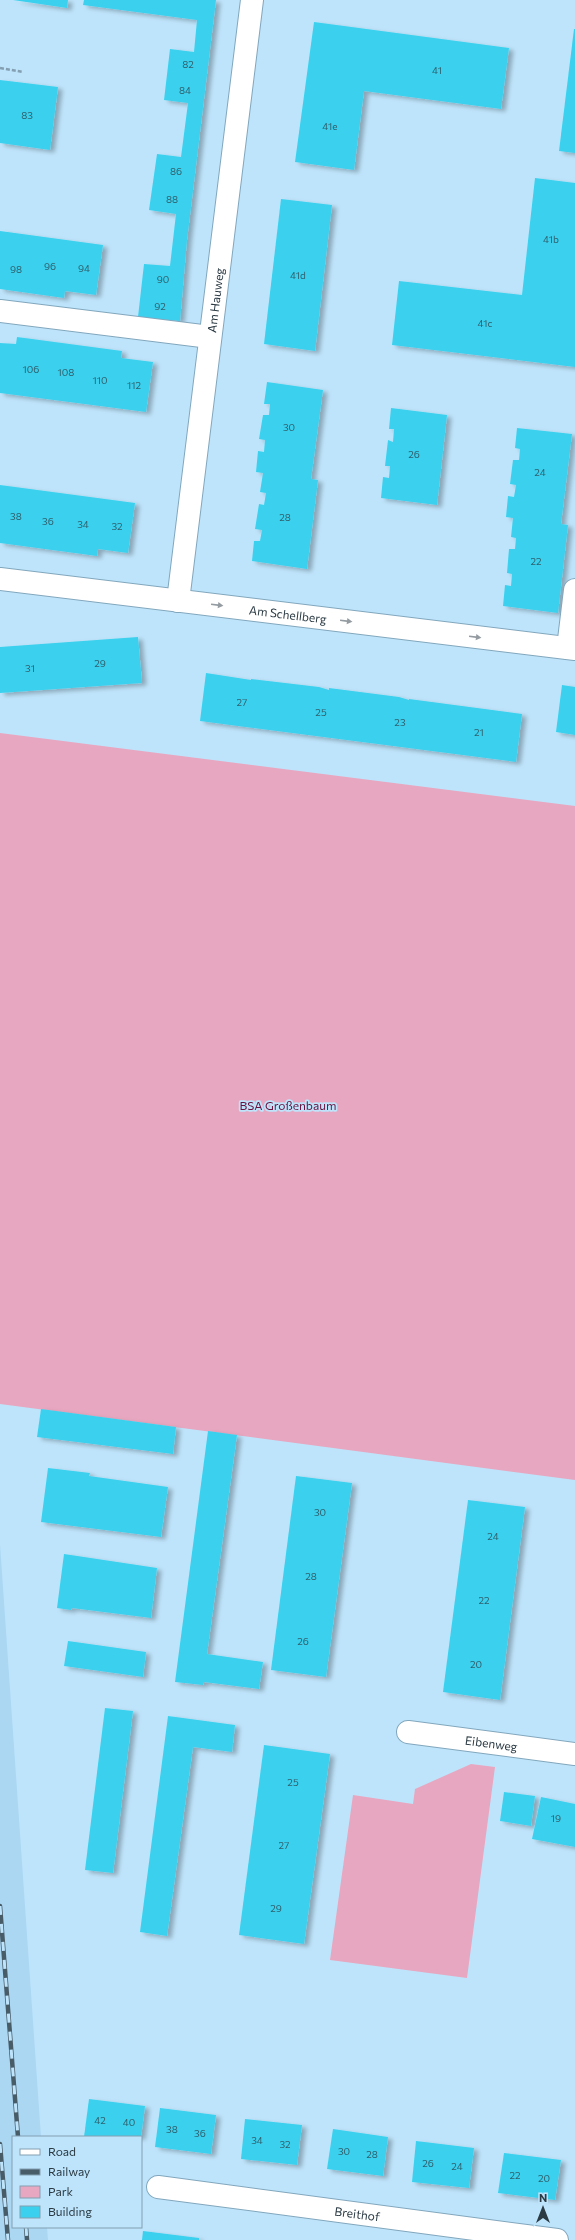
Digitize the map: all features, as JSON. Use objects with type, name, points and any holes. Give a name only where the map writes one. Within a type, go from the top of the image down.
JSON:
[{"type":"street","name":"Am Hauweg","points":[[178,601],[252,0]]},
{"type":"street","points":[[0,311],[210,337]]},
{"type":"street","name":"Am Schellberg","points":[[0,578],[178,601],[572,648]]},
{"type":"street","points":[[572,648],[575,590]]},
{"type":"street","name":"Eibenweg","points":[[408,1732],[575,1754]]},
{"type":"street","name":"Breithof","points":[[158,2187],[557,2240]]},
{"type":"path","points":[[0,68],[24,72]]},
{"type":"shaded area","points":[[0,1544],[41,2136],[12,2136],[12,2228],[47,2228],[48,2240],[0,2240]]},
{"type":"green space","name":"BSA Großenbaum","points":[[0,733],[575,806],[575,1480],[0,1404]]},
{"type":"green space","points":[[471,1764],[495,1767],[467,1978],[330,1960],[353,1795],[413,1804],[415,1789]]},
{"type":"building","points":[[13,0],[68,0],[67,8]]},
{"type":"building","points":[[84,0],[216,0],[187,240],[180,321],[138,317],[144,264],[170,266],[176,214],[149,210],[157,154],[181,157],[188,103],[164,100],[170,49],[194,52],[197,20],[83,5]]},
{"type":"building","points":[[314,22],[509,48],[501,109],[364,91],[354,170],[295,162]]},
{"type":"building","points":[[575,29],[575,153],[559,151]]},
{"type":"building","points":[[0,80],[58,87],[50,150],[0,143]]},
{"type":"building","points":[[535,178],[575,183],[575,367],[392,345],[399,281],[522,295]]},
{"type":"building","points":[[281,199],[332,205],[315,351],[264,344]]},
{"type":"building","points":[[0,231],[103,245],[96,295],[65,291],[64,298],[0,289]]},
{"type":"building","points":[[17,337],[122,351],[121,358],[153,362],[146,412],[0,393],[0,343],[16,344]]},
{"type":"building","points":[[267,382],[323,390],[311,479],[318,480],[307,569],[252,561],[254,541],[260,541],[262,530],[255,529],[259,504],[264,505],[266,493],[260,492],[263,473],[256,472],[258,451],[264,452],[265,440],[259,439],[263,415],[269,415],[270,404],[264,404]]},
{"type":"building","points":[[391,408],[447,415],[437,505],[381,498],[383,477],[389,478],[390,466],[385,466],[388,440],[393,442],[394,429],[389,429]]},
{"type":"building","points":[[517,428],[572,434],[561,524],[568,525],[558,613],[503,606],[505,585],[511,586],[512,574],[507,573],[509,549],[515,549],[516,538],[511,537],[513,518],[506,517],[508,496],[514,497],[516,485],[510,484],[513,460],[519,460],[520,449],[515,448]]},
{"type":"building","points":[[0,485],[135,503],[128,553],[98,549],[97,556],[0,543]]},
{"type":"building","points":[[138,637],[142,683],[0,693],[0,647]]},
{"type":"building","points":[[206,673],[522,714],[516,762],[200,721]]},
{"type":"building","points":[[562,685],[575,687],[575,735],[556,732]]},
{"type":"building","points":[[41,1409],[176,1427],[173,1454],[37,1437]]},
{"type":"building","points":[[208,1431],[237,1435],[207,1654],[263,1662],[259,1689],[204,1682],[203,1685],[175,1682]]},
{"type":"building","points":[[48,1468],[90,1473],[89,1476],[168,1487],[161,1537],[41,1522]]},
{"type":"building","points":[[296,1476],[352,1483],[326,1677],[271,1670]]},
{"type":"building","points":[[468,1500],[525,1507],[500,1700],[443,1692]]},
{"type":"building","points":[[64,1554],[157,1568],[151,1618],[72,1608],[71,1610],[57,1608]]},
{"type":"building","points":[[68,1641],[146,1652],[143,1677],[64,1666]]},
{"type":"building","points":[[105,1708],[133,1711],[113,1873],[85,1870]]},
{"type":"building","points":[[168,1716],[235,1725],[232,1752],[193,1747],[167,1936],[140,1932]]},
{"type":"building","points":[[264,1745],[330,1754],[304,1944],[239,1935]]},
{"type":"building","points":[[504,1792],[535,1796],[531,1826],[500,1821]]},
{"type":"building","points":[[541,1797],[575,1804],[575,1847],[532,1839]]},
{"type":"building","points":[[89,2099],[145,2106],[141,2136],[84,2136]]},
{"type":"building","points":[[160,2108],[216,2115],[211,2154],[155,2147]]},
{"type":"building","points":[[245,2119],[302,2125],[297,2165],[241,2159]]},
{"type":"building","points":[[333,2129],[388,2137],[383,2176],[327,2169]]},
{"type":"building","points":[[416,2141],[474,2148],[469,2188],[412,2182]]},
{"type":"building","points":[[504,2153],[561,2160],[555,2200],[498,2193]]},
{"type":"building","points":[[143,2231],[199,2238],[199,2240],[142,2240]]},
{"type":"railway","points":[[0,1906],[18,2136]]},
{"type":"railway","points":[[0,2144],[8,2240]]},
{"type":"railway","points":[[26,2228],[27,2240]]}]
